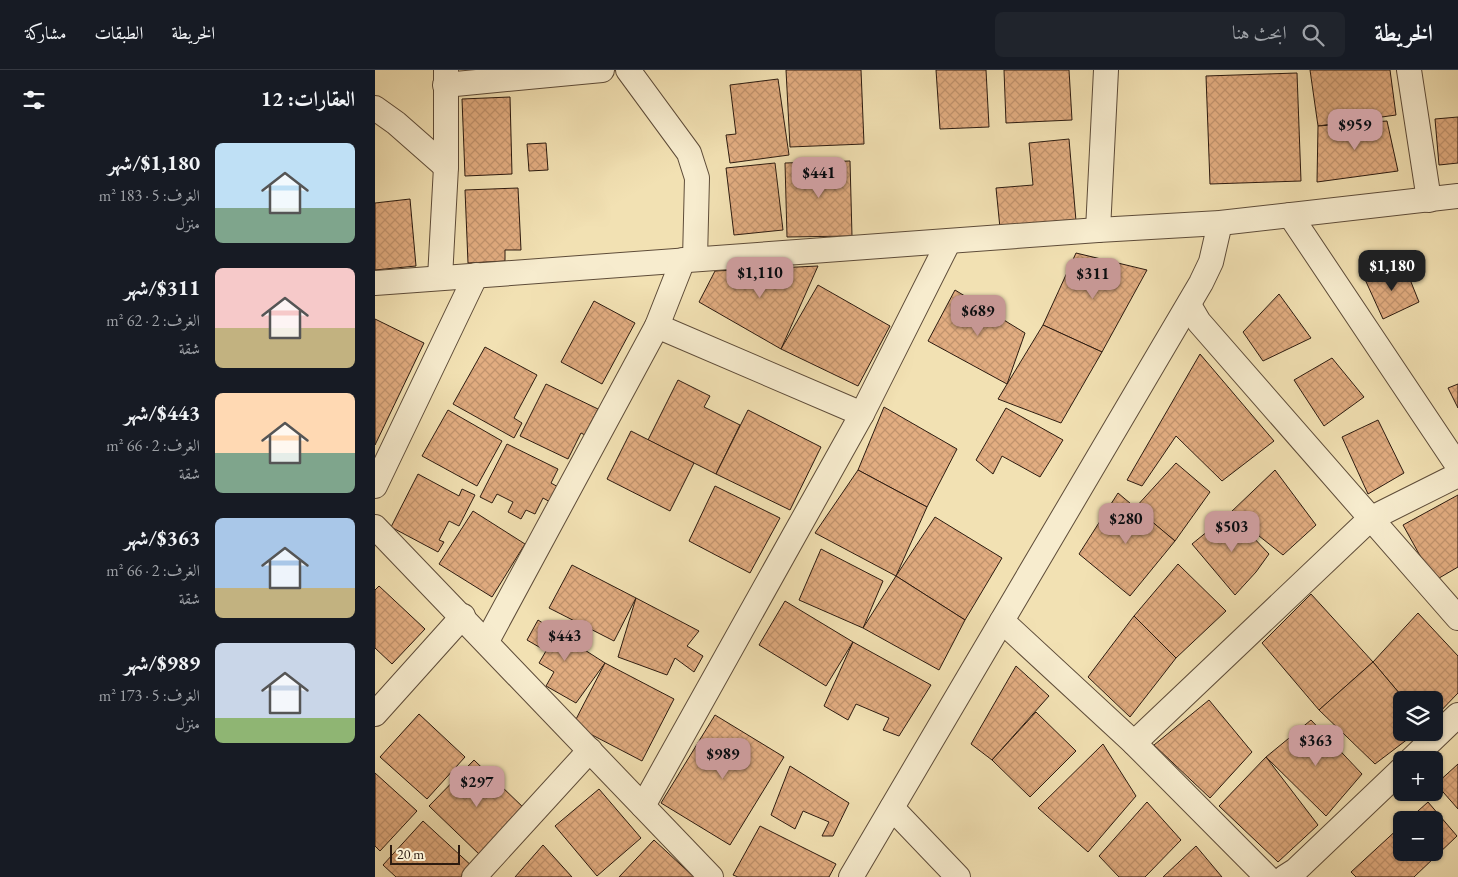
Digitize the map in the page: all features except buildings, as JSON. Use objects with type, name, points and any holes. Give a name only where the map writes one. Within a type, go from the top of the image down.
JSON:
[{"type":"street","points":[[439,278],[446,168],[445,78],[602,70]]},
{"type":"street","points":[[487,641],[657,326],[689,260],[697,178],[689,153],[628,70]]},
{"type":"street","points":[[1098,230],[1106,70]]},
{"type":"street","points":[[1409,70],[1429,200]]},
{"type":"street","points":[[375,108],[396,123],[446,168]]},
{"type":"street","points":[[375,283],[1098,230],[1220,223],[1458,196]]},
{"type":"street","points":[[1290,215],[1458,466]]},
{"type":"street","points":[[851,877],[1189,305],[1211,262],[1220,223]]},
{"type":"street","points":[[643,806],[862,414],[949,241]]},
{"type":"street","points":[[375,486],[476,276]]},
{"type":"street","points":[[1189,305],[1199,322],[1458,618]]},
{"type":"street","points":[[657,326],[862,414]]},
{"type":"street","points":[[1134,742],[1370,519],[1458,475]]},
{"type":"street","points":[[375,527],[487,641],[711,877]]},
{"type":"street","points":[[375,714],[463,616]]},
{"type":"street","points":[[1002,621],[1134,742],[1267,877]]},
{"type":"street","points":[[1421,751],[1458,716]]},
{"type":"street","points":[[474,877],[590,750]]},
{"type":"street","points":[[1285,877],[1296,870],[1393,778]]},
{"type":"street","points":[[892,808],[958,877]]}]
